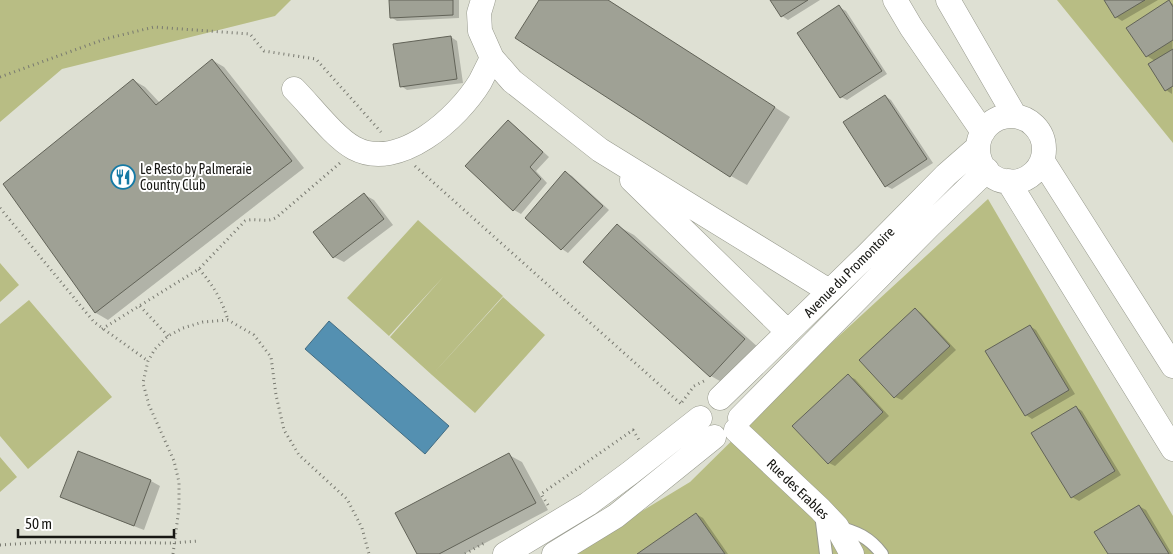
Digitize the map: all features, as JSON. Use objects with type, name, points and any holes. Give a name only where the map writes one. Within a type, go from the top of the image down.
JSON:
[{"type":"street","points":[[483,0],[479,13],[480,30],[492,58],[512,81],[600,150],[788,332]]},
{"type":"street","points":[[895,0],[981,140]]},
{"type":"street","points":[[948,0],[1016,116]]},
{"type":"street","points":[[294,89],[344,142],[357,150],[376,154],[399,152],[422,140],[463,105],[480,82],[492,58]]},
{"type":"street","points":[[1016,116],[1031,122],[1041,135],[1044,152],[1038,167],[1028,177],[1022,180],[1008,181],[999,179],[987,170],[982,163],[981,140],[987,126],[1000,118],[1016,116]]},
{"type":"street","name":"Avenue du Promontoire","points":[[712,389],[788,332],[981,140]]},
{"type":"street","points":[[600,150],[829,291]]},
{"type":"street","points":[[1042,160],[1173,366]]},
{"type":"street","name":"Avenue du Promontoire","points":[[738,424],[930,225],[987,170]]},
{"type":"street","points":[[1008,181],[1173,448]]},
{"type":"street","points":[[498,547],[588,504],[630,473],[700,418],[712,389],[736,406],[738,424],[726,437],[714,437],[704,430],[700,418]]},
{"type":"street","name":"Rue des Erables","points":[[738,424],[837,527],[852,554]]},
{"type":"street","points":[[554,554],[616,516],[714,437]]},
{"type":"lane","points":[[820,509],[826,554]]},
{"type":"lane","points":[[837,527],[852,530],[865,537],[882,554]]},
{"type":"path","points":[[102,329],[199,269],[245,221],[252,219],[266,221],[277,217],[357,150]]},
{"type":"path","points":[[0,208],[102,329],[148,361]]},
{"type":"path","points":[[199,269],[211,282],[219,296],[228,320]]},
{"type":"path","points":[[140,306],[168,336]]},
{"type":"path","points":[[173,554],[179,508],[179,482],[174,461],[148,405],[143,383],[148,361],[155,348],[168,336],[183,328],[203,322],[228,320],[254,335],[271,357],[276,396],[284,430],[299,455],[347,499],[362,528],[369,554]]},
{"type":"path","points":[[678,410],[694,386],[712,389]]},
{"type":"path","points":[[540,511],[549,506],[541,494],[633,430],[640,441]]},
{"type":"path","points":[[0,545],[46,542],[173,544],[198,541]]},
{"type":"path","points":[[465,554],[498,547]]},
{"type":"green space","points":[[0,0],[291,0],[275,16],[62,69],[0,122]]},
{"type":"green space","points":[[1057,0],[1173,0],[1173,143]]},
{"type":"green space","points":[[988,199],[1173,516],[1173,554],[571,554],[690,482],[828,346]]},
{"type":"green space","points":[[418,220],[503,296],[432,375],[390,337],[444,276],[389,336],[347,298]]},
{"type":"green space","points":[[0,263],[19,285],[0,302]]},
{"type":"green space","points":[[503,297],[545,335],[475,413],[432,375]]},
{"type":"green space","points":[[29,300],[112,397],[28,469],[0,436],[0,324]]},
{"type":"green space","points":[[0,457],[17,477],[0,492]]},
{"type":"water","points":[[329,321],[449,426],[425,454],[305,349]]},
{"type":"building","points":[[389,0],[453,0],[453,15],[390,18]]},
{"type":"building","points":[[539,0],[608,0],[775,107],[730,177],[515,38]]},
{"type":"building","points":[[770,0],[808,0],[781,17]]},
{"type":"building","points":[[1104,0],[1145,0],[1115,18]]},
{"type":"building","points":[[1169,0],[1173,7],[1173,40],[1146,57],[1126,28]]},
{"type":"building","points":[[839,5],[882,71],[840,98],[797,33]]},
{"type":"building","points":[[451,36],[457,79],[400,87],[393,44]]},
{"type":"building","points":[[1173,49],[1173,86],[1165,91],[1148,64]]},
{"type":"building","points":[[212,59],[292,161],[95,313],[3,184],[133,79],[156,105]]},
{"type":"building","points":[[885,95],[927,159],[885,187],[843,122]]},
{"type":"building","points":[[508,120],[543,152],[530,167],[541,179],[513,211],[465,166]]},
{"type":"building","points":[[565,171],[603,206],[561,250],[525,218]]},
{"type":"building","points":[[364,193],[384,219],[333,258],[313,232]]},
{"type":"building","points":[[617,224],[745,339],[710,377],[583,262]]},
{"type":"building","points":[[915,308],[950,346],[894,398],[859,360]]},
{"type":"building","points":[[1030,325],[1069,390],[1025,416],[985,351]]},
{"type":"building","points":[[848,374],[883,412],[828,464],[792,426]]},
{"type":"building","points":[[1076,406],[1115,471],[1071,498],[1031,433]]},
{"type":"building","points":[[78,451],[151,480],[134,526],[60,497]]},
{"type":"building","points":[[509,453],[536,503],[439,554],[417,554],[395,513]]},
{"type":"building","points":[[1139,505],[1169,554],[1108,554],[1094,532]]},
{"type":"building","points":[[696,513],[725,554],[637,554]]},
{"type":"place","name":"Le Resto by Palmeraie Country Club","points":[[123,177]]}]
